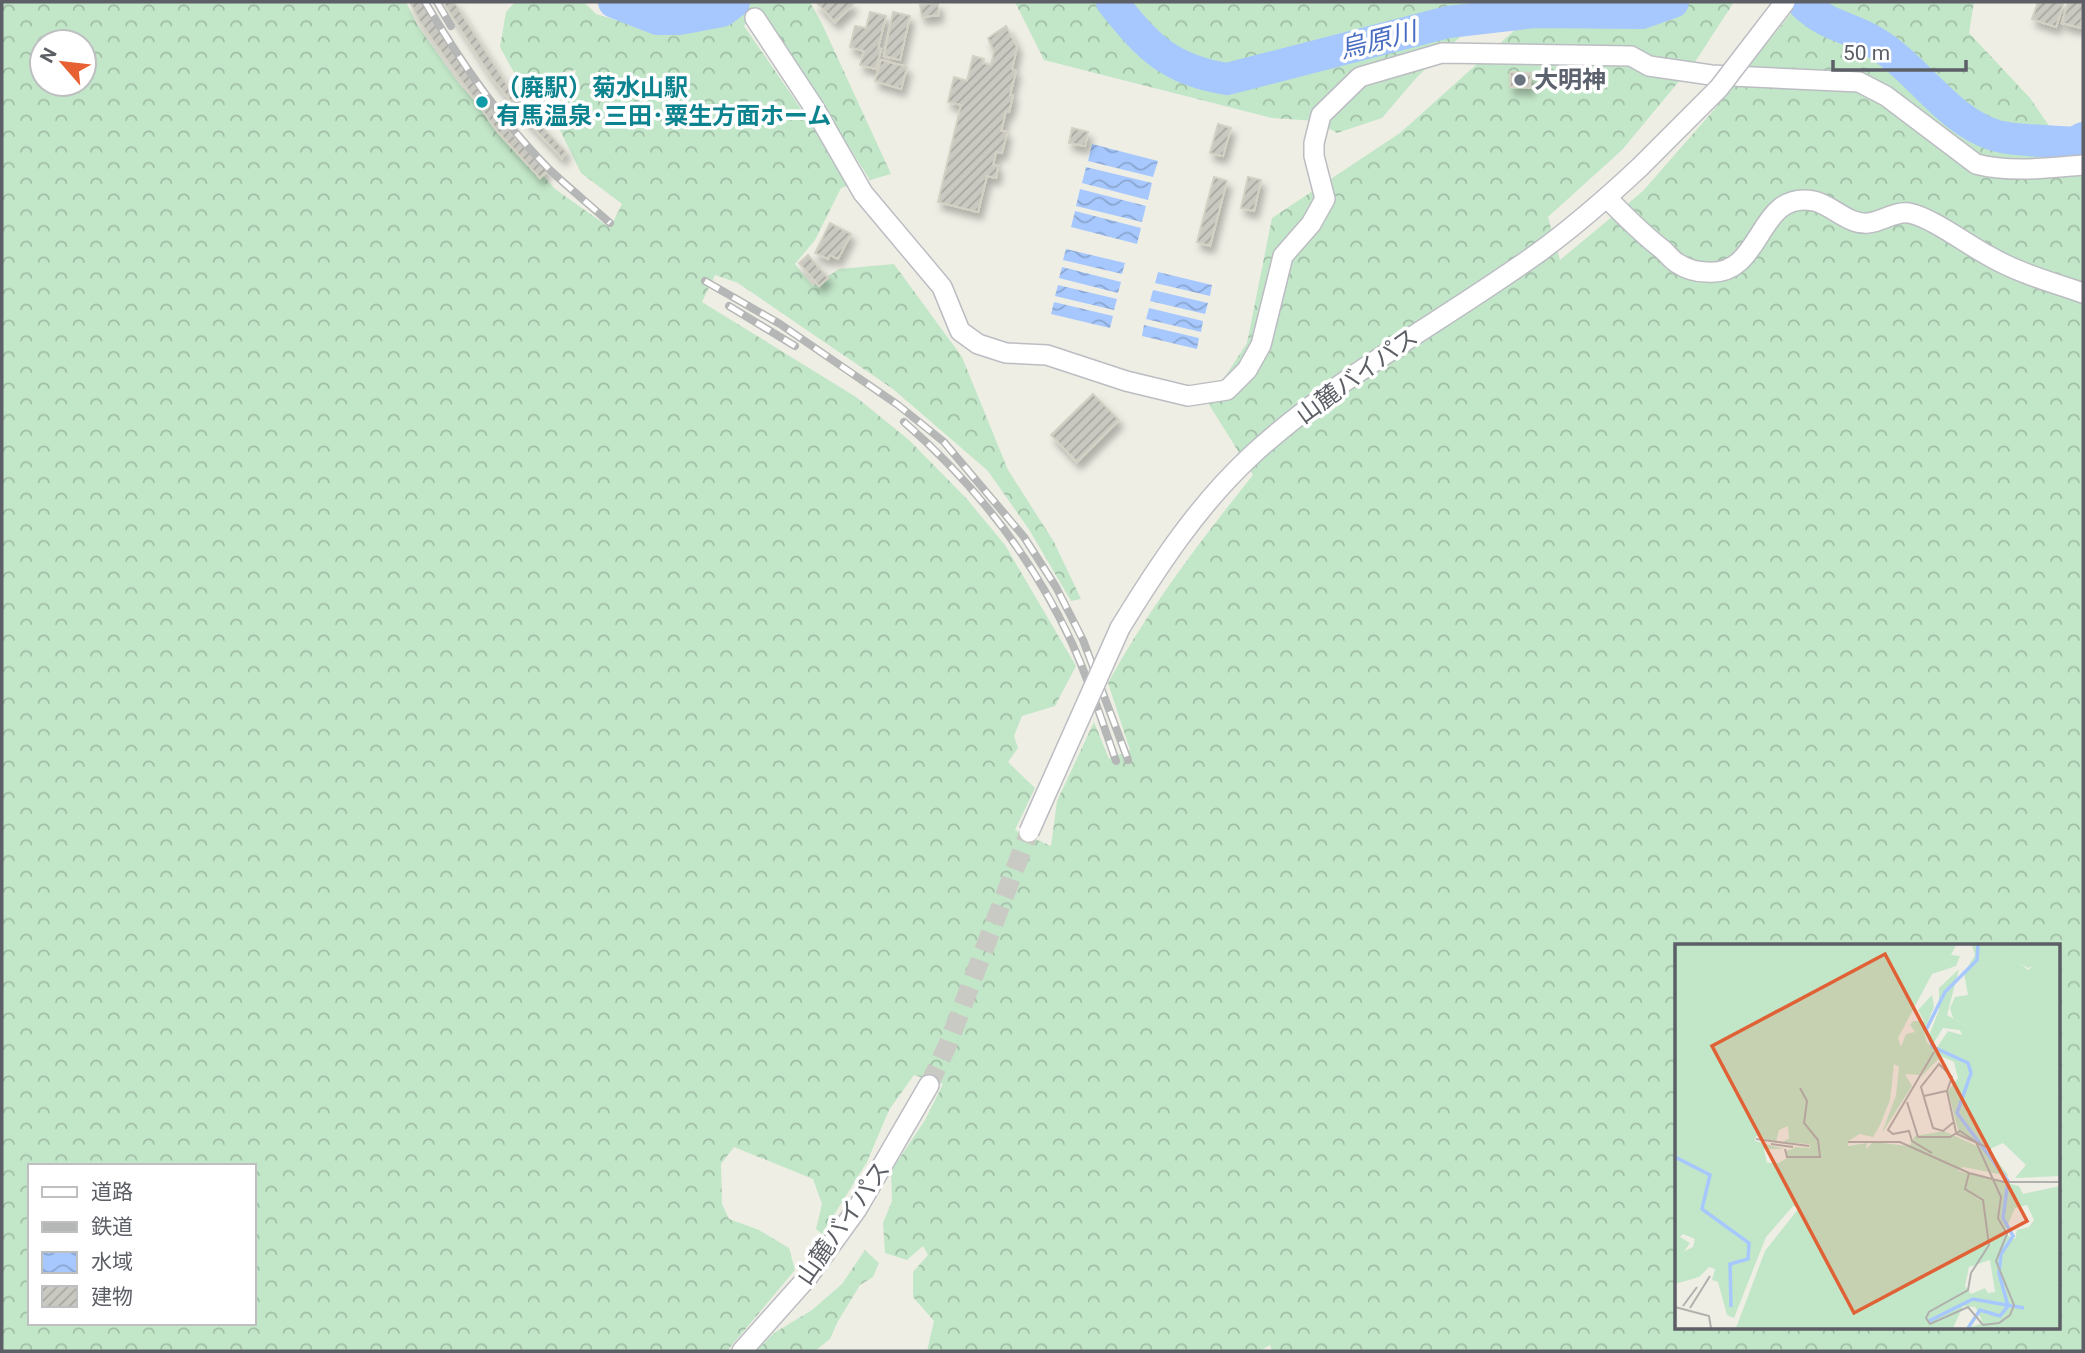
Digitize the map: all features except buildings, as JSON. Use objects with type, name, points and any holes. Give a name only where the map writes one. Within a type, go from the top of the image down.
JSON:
[{"type":"street","name":"山麓バイパス","points":[[1029,832],[1120,628],[1158,566],[1195,516],[1252,456],[1364,367],[1542,250],[1607,198],[1719,88],[1786,2]]},
{"type":"street","points":[[755,18],[813,106],[863,193],[942,287],[960,331],[978,344],[1006,353],[1047,355],[1126,381],[1188,396],[1227,390],[1247,370],[1261,345],[1283,256],[1311,224],[1325,199],[1314,156],[1314,143],[1321,115],[1360,77],[1442,53],[1631,57],[1650,66],[1711,75],[1859,82],[1886,96],[1976,164],[2027,169],[2083,165]]},
{"type":"street","points":[[1607,198],[1647,239],[1677,263],[1695,271],[1715,273],[1730,270],[1745,258],[1765,225],[1781,207],[1798,201],[1815,201],[1855,221],[1867,223],[1909,213],[1943,228],[2010,266],[2083,293]]},
{"type":"street","name":"山麓バイパス","points":[[742,1351],[807,1278],[857,1209],[929,1085]]},
{"type":"green space","points":[[2,2],[406,2],[418,26],[460,85],[555,189],[610,228],[622,204],[581,173],[560,130],[576,70],[518,80],[500,47],[506,12],[515,2],[584,2],[596,14],[639,27],[683,30],[728,15],[742,2],[810,2],[891,174],[870,180],[783,44],[756,10],[744,26],[853,184],[841,188],[815,240],[795,264],[813,286],[839,269],[894,264],[962,357],[1008,470],[1054,542],[1081,599],[1071,601],[1030,531],[988,471],[893,389],[738,283],[715,275],[702,302],[856,397],[909,440],[966,498],[1005,545],[1076,666],[1055,706],[1022,716],[1014,736],[1018,748],[1008,762],[1035,788],[1015,830],[1051,846],[1057,801],[1094,722],[1109,759],[1130,750],[1108,683],[1140,628],[1176,576],[1253,475],[1208,403],[1247,343],[1272,218],[1400,133],[1546,2],[1734,2],[1695,62],[1622,150],[1548,217],[1560,260],[1643,191],[1712,112],[1800,2],[1974,2],[1969,33],[2030,98],[2083,175],[2083,1351],[1272,1351],[1270,1345],[1260,1351],[927,1351],[934,1321],[913,1297],[913,1272],[928,1255],[923,1246],[907,1260],[885,1253],[883,1223],[892,1201],[891,1171],[925,1120],[943,1084],[914,1075],[889,1110],[867,1162],[822,1234],[816,1229],[822,1204],[813,1179],[734,1147],[721,1164],[722,1204],[729,1219],[759,1230],[789,1248],[795,1270],[727,1351],[2,1351]]},
{"type":"green space","points":[[1015,2],[1498,2],[1417,77],[1382,118],[1337,133],[1316,121],[1272,118],[1044,60]]},
{"type":"green space","points":[[865,1250],[879,1263],[873,1277],[860,1285],[830,1339],[815,1351],[756,1351],[774,1333],[812,1310],[842,1284]]},
{"type":"water","points":[[1092,144],[1158,161],[1153,177],[1088,161]]},
{"type":"water","points":[[1086,167],[1152,183],[1148,200],[1082,183]]},
{"type":"water","points":[[1080,189],[1146,206],[1142,222],[1076,206]]},
{"type":"water","points":[[1075,211],[1141,228],[1137,244],[1071,227]]},
{"type":"water","points":[[1066,249],[1125,263],[1122,274],[1063,260]]},
{"type":"water","points":[[1062,267],[1121,282],[1118,293],[1059,278]]},
{"type":"water","points":[[1158,272],[1212,285],[1210,296],[1155,283]]},
{"type":"water","points":[[1058,285],[1117,299],[1114,310],[1055,296]]},
{"type":"water","points":[[1153,290],[1208,303],[1205,314],[1150,301]]},
{"type":"water","points":[[1054,302],[1113,316],[1110,328],[1051,314]]},
{"type":"water","points":[[1149,308],[1203,321],[1201,332],[1146,319]]},
{"type":"water","points":[[1144,325],[1199,338],[1197,349],[1142,336]]},
{"type":"waterway","name":"烏原川","points":[[614,2],[658,19],[679,19],[722,11],[734,2]]},
{"type":"waterway","name":"烏原川","points":[[1112,2],[1161,54],[1189,69],[1227,79],[1448,22],[1535,12],[1642,13],[1673,2]]},
{"type":"waterway","name":"烏原川","points":[[1802,2],[1820,17],[1876,43],[1906,66],[1947,106],[1977,128],[1994,135],[2022,140],[2074,143],[2083,138]]},
{"type":"tunnel","points":[[929,1085],[948,1044],[1029,832]]},
{"type":"railway","points":[[425,2],[498,111],[550,170],[610,223]]},
{"type":"railway","points":[[437,2],[451,26]]},
{"type":"railway","points":[[705,281],[780,324],[898,405],[944,442],[1024,537],[1056,587],[1083,640],[1128,760]]},
{"type":"railway","points":[[729,306],[795,346]]},
{"type":"railway","points":[[904,422],[930,445],[977,496],[1038,580],[1078,656],[1116,761]]},
{"type":"place","name":"大明神","points":[[1520,80]]},
{"type":"place","name":"（廃駅）菊水山駅 有馬温泉･三田･粟生方面ホーム","points":[[482,102]]}]
